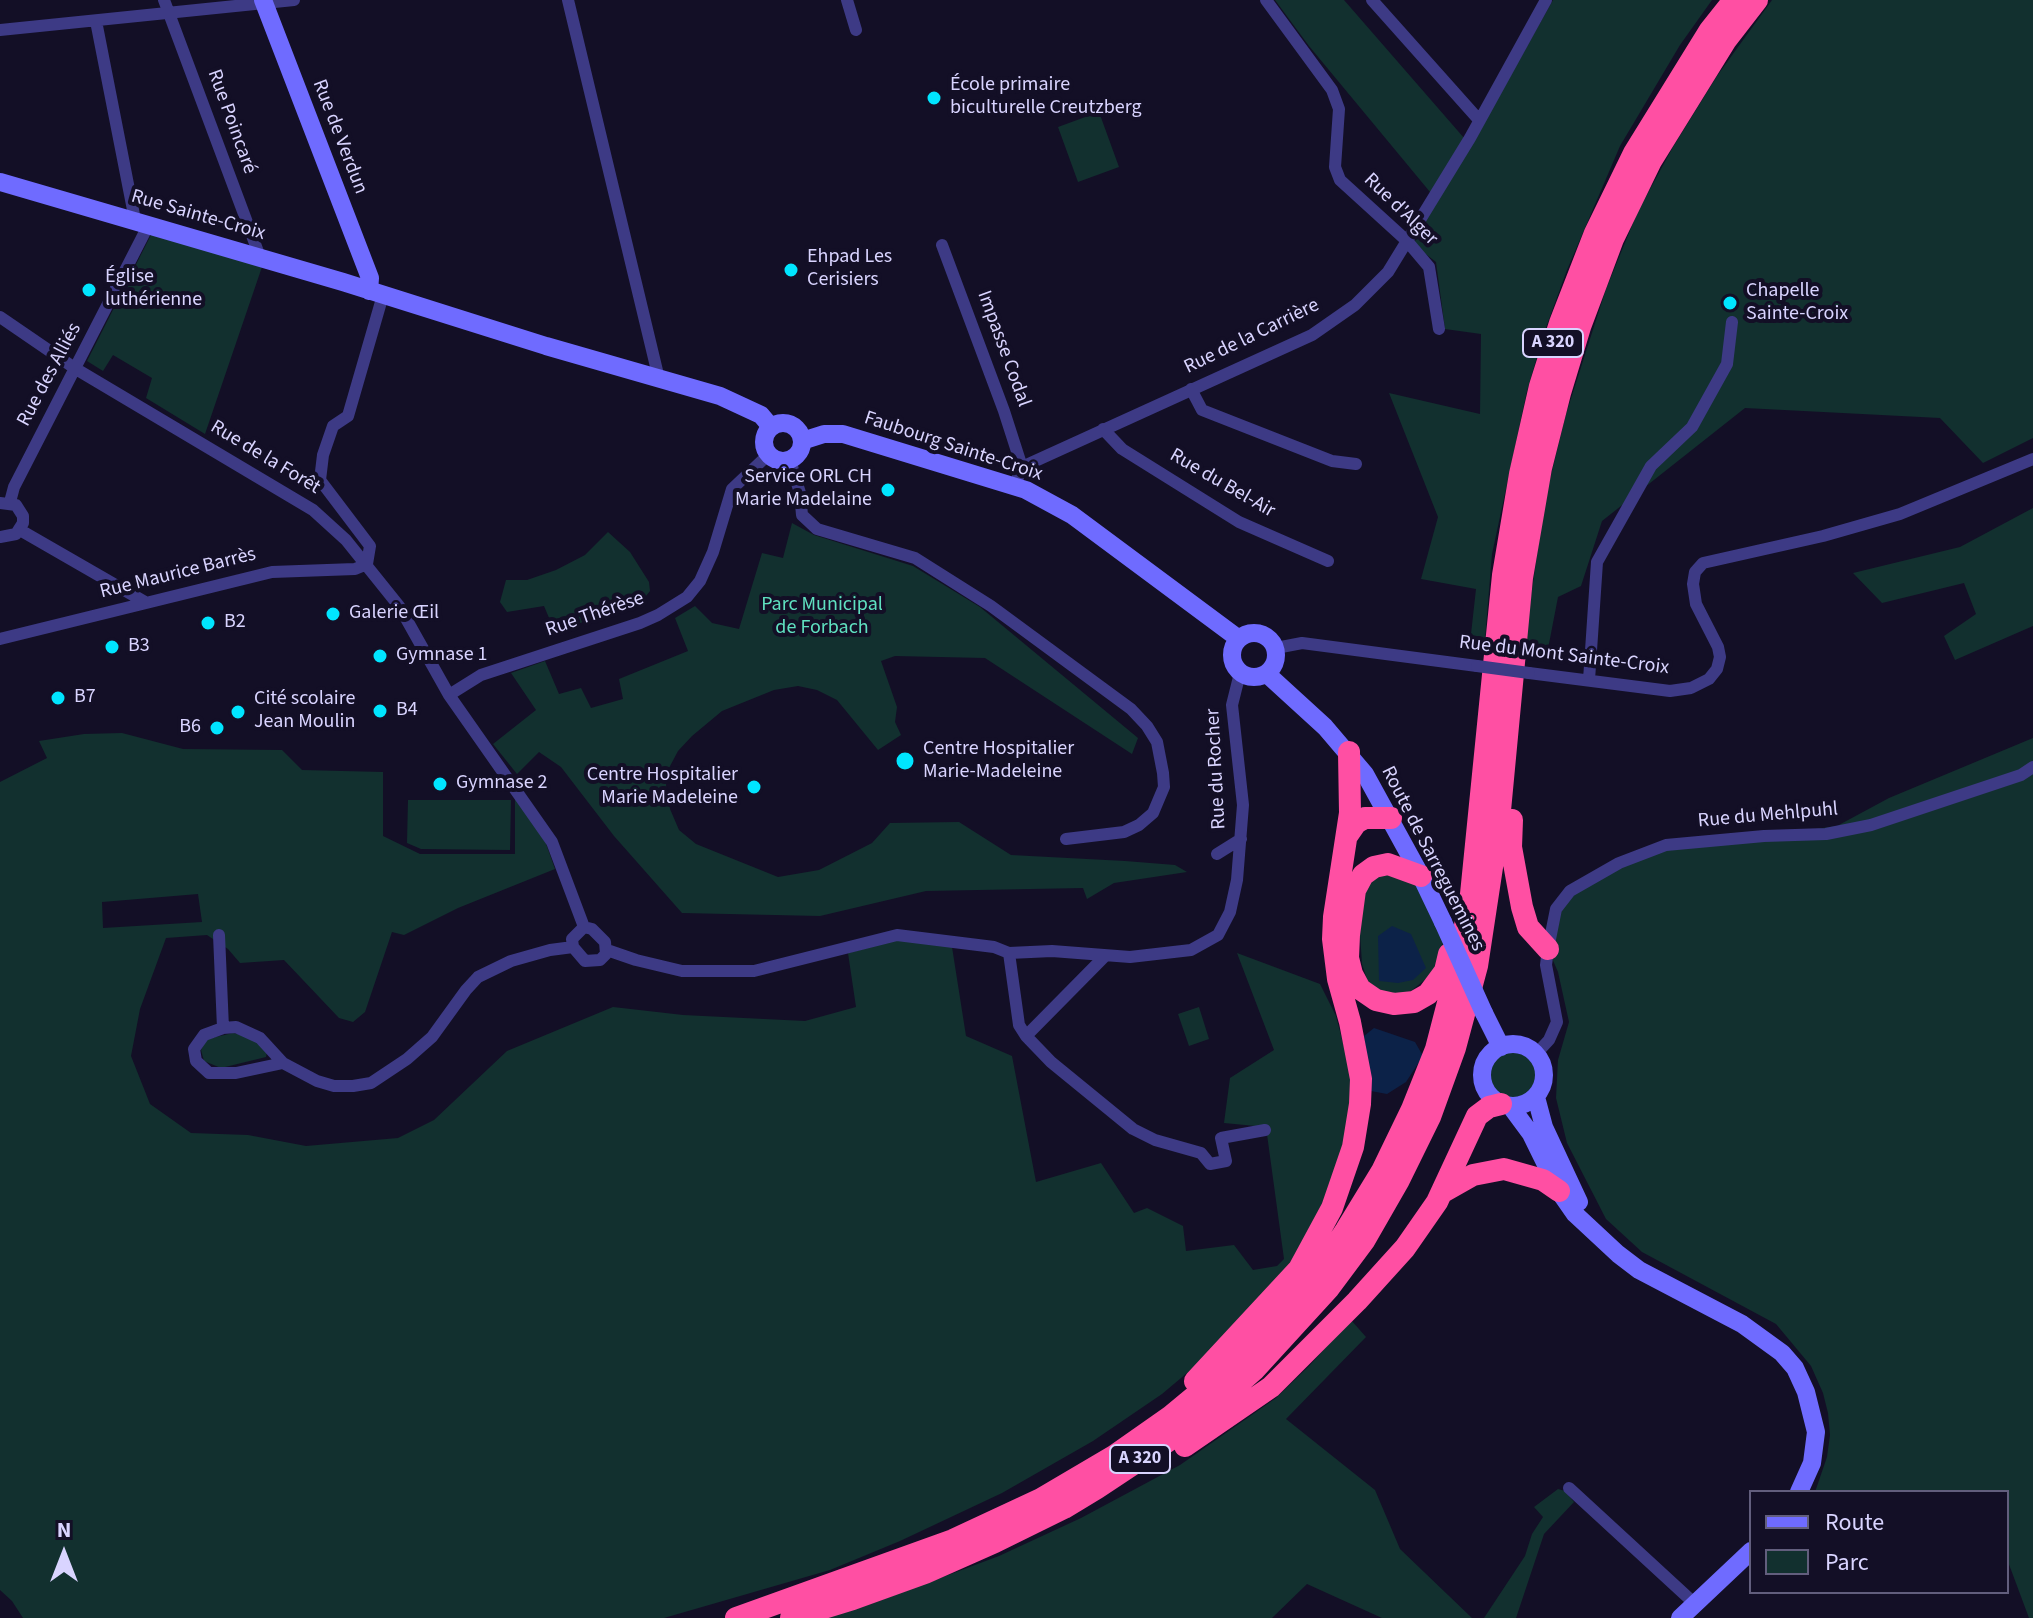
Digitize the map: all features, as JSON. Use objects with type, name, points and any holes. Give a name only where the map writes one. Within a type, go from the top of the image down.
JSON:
[{"type":"highway","name":"A 320","points":[[736,1618],[953,1540],[1041,1499],[1114,1456],[1171,1416],[1241,1358],[1315,1277],[1382,1171],[1436,1049],[1466,927],[1503,575],[1520,474],[1540,386],[1560,323],[1595,233],[1634,153],[1710,30],[1734,0]]},
{"type":"highway","name":"A 320","points":[[791,1618],[925,1573],[1064,1508],[1192,1425],[1254,1370],[1329,1288],[1364,1241],[1430,1117],[1455,1048],[1477,966],[1499,821],[1522,578],[1541,468],[1580,327],[1613,239],[1651,161],[1726,40],[1757,0]]},
{"type":"highway","points":[[1509,719],[1514,747],[1511,847],[1528,927],[1548,949]]},
{"type":"highway","points":[[1171,1416],[1191,1386],[1299,1269],[1332,1208],[1353,1147],[1361,1079],[1338,979],[1333,939],[1351,795],[1349,752]]},
{"type":"highway","points":[[1347,836],[1356,823],[1365,818],[1391,818]]},
{"type":"highway","points":[[1421,876],[1388,864],[1374,867],[1363,875],[1355,890],[1349,946],[1352,974],[1360,989],[1376,1000],[1394,1004],[1414,1002],[1428,994],[1445,971],[1454,937],[1466,927]]},
{"type":"highway","points":[[1064,1508],[1112,1493],[1271,1387],[1405,1248],[1443,1192],[1477,1116],[1489,1107],[1506,1105]]},
{"type":"highway","points":[[1443,1192],[1473,1175],[1504,1169],[1565,1189]]},
{"type":"main road","name":"Rue de Verdun","points":[[264,2],[376,293]]},
{"type":"main road","name":"Rue Sainte-Croix","points":[[0,182],[376,293]]},
{"type":"main road","points":[[376,293],[720,396],[761,415],[771,427]]},
{"type":"main road","points":[[781,423],[791,425],[799,432],[802,441],[798,454],[790,460],[780,461],[768,455],[764,440],[771,427],[781,423]]},
{"type":"main road","name":"Faubourg Sainte-Croix","points":[[802,441],[824,434],[843,434],[1015,485],[1072,515],[1239,639]]},
{"type":"main road","points":[[1249,634],[1260,634],[1270,639],[1276,648],[1276,663],[1267,674],[1258,678],[1240,673],[1233,662],[1232,649],[1239,639],[1249,634]]},
{"type":"main road","name":"Route de Sarreguemines","points":[[1267,674],[1349,752],[1365,774],[1421,876],[1501,1047]]},
{"type":"main road","points":[[1506,1105],[1524,1105],[1536,1097],[1544,1081],[1545,1071],[1536,1054],[1520,1045],[1501,1047],[1492,1053],[1483,1070],[1486,1090],[1506,1105],[1531,1134],[1565,1189]]},
{"type":"main road","points":[[1536,1097],[1575,1214],[1639,1270],[1764,1338],[1795,1368],[1806,1392],[1816,1432],[1812,1463],[1800,1490]]},
{"type":"main road","points":[[1680,1618],[1749,1553]]},
{"type":"street","name":"Rue Poincaré","points":[[164,0],[260,257]]},
{"type":"street","points":[[0,30],[294,0]]},
{"type":"street","points":[[568,0],[659,379]]},
{"type":"street","points":[[847,0],[856,30]]},
{"type":"street","name":"Rue d'Alger","points":[[1266,0],[1332,90],[1339,109],[1335,167],[1340,180],[1407,241],[1429,267],[1439,329]]},
{"type":"street","points":[[1372,0],[1479,120]]},
{"type":"street","name":"Rue de la Carrière","points":[[1022,467],[1312,335],[1355,305],[1388,272],[1546,0]]},
{"type":"street","points":[[96,21],[142,222]]},
{"type":"street","name":"Rue des Alliés","points":[[5,502],[76,369],[142,222]]},
{"type":"street","name":"Impasse Codal","points":[[942,245],[1022,467]]},
{"type":"street","points":[[367,564],[370,546],[320,480],[323,455],[333,426],[348,416],[376,293]]},
{"type":"street","name":"Rue de la Forêt","points":[[0,317],[76,369],[313,510],[346,540],[399,606],[449,695],[552,842],[584,927]]},
{"type":"street","points":[[1589,680],[1597,562],[1651,466],[1692,427],[1727,364],[1732,322]]},
{"type":"street","points":[[1191,389],[1202,410],[1332,461],[1356,464]]},
{"type":"street","name":"Rue du Bel-Air","points":[[1103,429],[1122,449],[1239,522],[1328,561]]},
{"type":"street","name":"Rue Thérèse","points":[[449,695],[481,675],[640,623],[687,597],[700,581],[713,552],[732,489],[768,455]]},
{"type":"street","name":"Rue du Mont Sainte-Croix","points":[[1276,648],[1302,643],[1670,691],[1691,688],[1709,679],[1717,669],[1720,657],[1696,604],[1695,572],[1703,563],[1878,521],[2033,459]]},
{"type":"street","points":[[790,460],[800,493],[802,515],[817,529],[915,558],[991,606],[1131,709],[1147,726],[1157,742],[1164,787],[1153,813],[1124,832],[1066,839]]},
{"type":"street","points":[[1015,485],[1022,467]]},
{"type":"street","points":[[0,537],[10,537],[20,530],[23,516],[21,510],[5,502]]},
{"type":"street","points":[[20,530],[145,602]]},
{"type":"street","name":"Rue Maurice Barrès","points":[[0,639],[272,572],[355,569],[367,564]]},
{"type":"street","name":"Rue du Rocher","points":[[607,950],[682,971],[754,971],[897,935],[994,947],[1009,953],[1052,951],[1130,957],[1191,950],[1218,935],[1230,912],[1240,860],[1243,805],[1232,705],[1240,673]]},
{"type":"street","name":"Rue du Mehlpuhl","points":[[1536,1054],[1549,1040],[1557,1022],[1549,989],[1548,949],[1556,909],[1570,891],[1619,863],[1666,845],[1826,834],[1871,825],[2021,775],[2033,767]]},
{"type":"street","points":[[1240,860],[1217,854],[1241,839]]},
{"type":"street","points":[[584,927],[600,936],[607,950],[600,960],[591,962],[578,955],[573,947],[572,939],[584,927]]},
{"type":"street","points":[[219,935],[223,1028]]},
{"type":"street","points":[[283,1063],[236,1073],[209,1073],[196,1061],[194,1049],[204,1035],[236,1027],[260,1038],[283,1063],[317,1081],[334,1086],[371,1083],[407,1059],[432,1037],[478,977],[511,961],[573,947]]},
{"type":"street","points":[[1009,953],[1019,1025],[1026,1036],[1051,1062],[1133,1129],[1155,1140],[1201,1153],[1210,1164],[1226,1161],[1221,1138],[1265,1130]]},
{"type":"street","points":[[1026,1036],[1105,956]]},
{"type":"street","points":[[1569,1488],[1694,1603]]},
{"type":"green space","points":[[1275,0],[1344,0],[1471,146],[1553,0],[1712,0],[1680,45],[1620,146],[1567,270],[1544,333],[1527,391],[1492,554],[1484,651],[1469,652],[1476,589],[1421,579],[1438,517],[1389,393],[1480,414],[1481,334],[1445,329],[1436,262],[1414,245],[1430,192],[1309,46]]},
{"type":"green space","points":[[1772,0],[2033,0],[2033,438],[1983,463],[1940,418],[1745,408],[1602,521],[1581,586],[1558,597],[1547,654],[1523,652],[1545,499],[1566,414],[1606,289],[1638,211],[1673,147],[1717,76]]},
{"type":"green space","points":[[1099,112],[1119,167],[1078,182],[1058,127]]},
{"type":"green space","points":[[154,229],[264,261],[205,434],[146,398],[152,378],[113,355],[103,371],[87,361]]},
{"type":"green space","points":[[2033,508],[2033,626],[1955,660],[1944,636],[1976,614],[1964,583],[1882,603],[1853,573],[1960,547]]},
{"type":"green space","name":"Parc Municipal de Forbach","points":[[792,523],[814,535],[913,566],[980,607],[1138,738],[1132,754],[985,658],[895,656],[881,661],[897,707],[895,722],[901,735],[878,750],[837,700],[817,690],[798,686],[774,690],[722,711],[678,751],[669,768],[666,785],[670,809],[679,830],[696,844],[778,877],[819,870],[872,843],[890,823],[959,822],[1011,855],[1175,865],[1187,872],[1114,883],[1087,899],[1083,888],[926,891],[820,916],[682,913],[614,836],[561,767],[539,752],[517,774],[493,744],[536,710],[511,673],[545,661],[559,694],[581,688],[591,708],[623,699],[619,679],[688,651],[675,618],[695,606],[712,623],[739,629],[762,553],[783,558]]},
{"type":"green space","points":[[608,532],[630,552],[649,582],[650,591],[642,601],[555,632],[544,606],[507,612],[500,602],[506,580],[527,580],[556,570],[585,555]]},
{"type":"green space","points":[[122,733],[183,749],[282,750],[302,770],[383,772],[383,836],[420,854],[515,854],[515,798],[544,838],[555,869],[458,908],[404,935],[392,932],[365,1012],[353,1022],[339,1018],[284,960],[240,963],[228,949],[207,935],[166,938],[140,1009],[131,1056],[150,1104],[191,1133],[248,1135],[306,1146],[398,1138],[434,1120],[507,1051],[613,1007],[683,1015],[805,1021],[856,1007],[848,953],[897,940],[952,947],[966,1036],[1012,1056],[1036,1182],[1101,1163],[1134,1213],[1147,1208],[1183,1226],[1186,1251],[1234,1245],[1253,1270],[1277,1266],[1284,1259],[1266,1127],[1224,1123],[1230,1078],[1274,1050],[1237,953],[1320,984],[1336,1016],[1351,1074],[1351,1101],[1336,1173],[1302,1252],[1212,1352],[1162,1394],[1093,1441],[1002,1493],[830,1570],[664,1618],[23,1618],[0,1590],[0,782],[47,758],[39,741],[84,734]],"holes":[[[198,894],[202,922],[103,928],[102,902]]]},
{"type":"green space","points":[[2033,738],[2033,1618],[2029,1618],[2009,1564],[2009,1490],[1816,1490],[1827,1457],[1830,1435],[1823,1393],[1811,1366],[1776,1324],[1642,1252],[1606,1219],[1567,1143],[1556,1098],[1558,1060],[1569,1022],[1558,972],[1548,949],[1556,909],[1570,891],[1656,851],[1837,826],[1889,798]]},
{"type":"green space","points":[[408,800],[511,800],[510,850],[421,849],[407,843]]},
{"type":"green space","points":[[1384,872],[1412,878],[1444,937],[1438,969],[1411,991],[1396,995],[1379,991],[1368,982],[1362,964],[1360,934],[1364,892],[1371,879]]},
{"type":"green space","points":[[1199,1007],[1209,1039],[1189,1046],[1178,1014]]},
{"type":"green space","points":[[233,1033],[248,1036],[267,1052],[266,1057],[221,1068],[204,1061],[201,1050],[207,1039]]},
{"type":"green space","points":[[1514,1051],[1532,1058],[1539,1076],[1532,1094],[1514,1101],[1496,1094],[1489,1076],[1496,1058]]},
{"type":"green space","points":[[1351,1320],[1366,1337],[1286,1419],[1375,1490],[1400,1549],[1472,1618],[1382,1618],[1307,1584],[1272,1618],[826,1618],[999,1556],[1081,1518],[1180,1465],[1276,1398]]},
{"type":"green space","points":[[1558,1489],[1565,1491],[1574,1502],[1544,1534],[1516,1618],[1484,1618],[1525,1556],[1532,1534],[1543,1517],[1534,1507]]},
{"type":"water","points":[[1392,926],[1411,934],[1426,968],[1413,980],[1398,983],[1379,981],[1378,936]]},
{"type":"water","points":[[1374,1028],[1415,1042],[1423,1056],[1406,1082],[1387,1094],[1371,1091],[1364,1036]]},
{"type":"place","name":"École primaire biculturelle Creutzberg","points":[[934,98]]},
{"type":"place","name":"Ehpad Les Cerisiers","points":[[791,270]]},
{"type":"place","name":"Église luthérienne","points":[[89,290]]},
{"type":"place","name":"Chapelle Sainte-Croix","points":[[1730,303]]},
{"type":"place","name":"Service ORL CH Marie Madelaine","points":[[888,490]]},
{"type":"place","name":"Galerie Œil","points":[[333,614]]},
{"type":"place","name":"B2","points":[[208,623]]},
{"type":"place","name":"B3","points":[[112,647]]},
{"type":"place","name":"Gymnase 1","points":[[380,656]]},
{"type":"place","name":"B7","points":[[58,698]]},
{"type":"place","name":"B4","points":[[380,711]]},
{"type":"place","name":"Cité scolaire Jean Moulin","points":[[238,712]]},
{"type":"place","name":"B6","points":[[217,728]]},
{"type":"place","name":"Centre Hospitalier Marie-Madeleine","points":[[905,761]]},
{"type":"place","name":"Gymnase 2","points":[[440,784]]},
{"type":"place","name":"Centre Hospitalier Marie Madeleine","points":[[754,787]]}]
